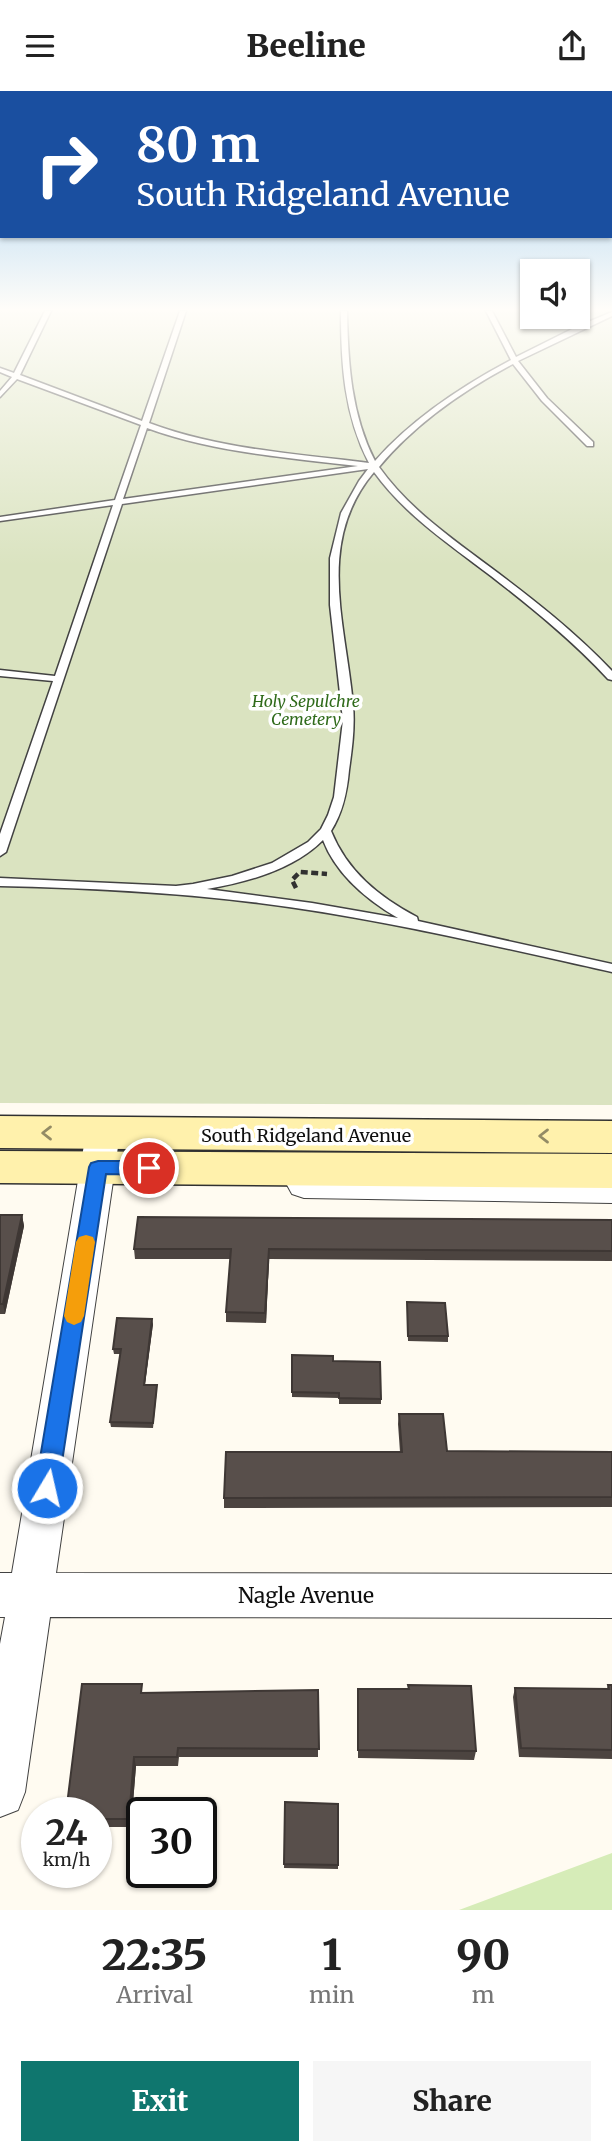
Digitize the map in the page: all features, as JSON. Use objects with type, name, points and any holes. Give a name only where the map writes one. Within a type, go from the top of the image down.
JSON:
[{"type":"main road","name":"South Ridgeland Avenue","points":[[0,1132],[200,1168],[612,1171]]},
{"type":"main road","name":"South Ridgeland Avenue","points":[[0,1167],[100,1150],[612,1137]]},
{"type":"street","points":[[0,1792],[15,1595],[100,1150]]},
{"type":"street","name":"South Ridgeland Avenue","points":[[200,1168],[223,1184],[612,1190]]},
{"type":"street","name":"Nagle Avenue","points":[[15,1595],[612,1595]]},
{"type":"lane","points":[[68,396],[171,434],[235,447],[375,466]]},
{"type":"lane","points":[[0,852],[154,396]]},
{"type":"lane","points":[[349,396],[361,437],[375,466],[421,516],[568,633],[612,677]]},
{"type":"lane","points":[[175,890],[222,882],[259,871],[307,847],[325,831],[340,795],[348,728],[348,701],[333,593],[336,549],[345,511],[375,466],[426,418],[456,396]]},
{"type":"lane","points":[[541,396],[590,444]]},
{"type":"lane","points":[[0,519],[375,466]]},
{"type":"lane","points":[[0,673],[58,679]]},
{"type":"lane","points":[[325,831],[338,857],[355,878],[399,914],[424,927]]},
{"type":"lane","points":[[0,881],[175,890],[271,901],[424,927],[612,968]]},
{"type":"path","points":[[271,901],[296,890],[292,880],[300,872],[328,874],[333,883]]},
{"type":"green space","name":"Holy Sepulchre Cemetery","points":[[0,396],[612,396],[612,1105],[0,1103]]},
{"type":"green space","points":[[612,1853],[612,1910],[459,1910]]},
{"type":"building","points":[[0,1215],[22,1215],[3,1304],[0,1304]]},
{"type":"building","points":[[138,1217],[612,1220],[612,1251],[269,1249],[265,1313],[226,1312],[231,1249],[134,1249]]},
{"type":"building","points":[[407,1302],[445,1303],[448,1336],[408,1336]]},
{"type":"building","points":[[117,1318],[152,1319],[144,1385],[157,1385],[153,1423],[110,1422],[121,1349],[113,1349]]},
{"type":"building","points":[[292,1355],[333,1356],[333,1361],[380,1362],[381,1399],[339,1398],[339,1393],[292,1392]]},
{"type":"building","points":[[399,1414],[443,1414],[447,1451],[612,1452],[612,1497],[224,1498],[226,1452],[402,1452]]},
{"type":"building","points":[[82,1684],[142,1684],[141,1693],[318,1690],[319,1749],[178,1748],[177,1757],[134,1757],[131,1797],[126,1797],[126,1819],[112,1819],[112,1797],[68,1797]]},
{"type":"building","points":[[408,1685],[471,1686],[476,1751],[358,1750],[358,1689],[409,1689]]},
{"type":"building","points":[[608,1685],[612,1685],[612,1750],[521,1748],[515,1688],[609,1689]]},
{"type":"building","points":[[285,1802],[338,1804],[338,1865],[284,1864]]},
{"type":"slow traffic","points":[[74,1316],[86,1242]]},
{"type":"route","points":[[47,1488],[98,1167],[149,1168]]}]
